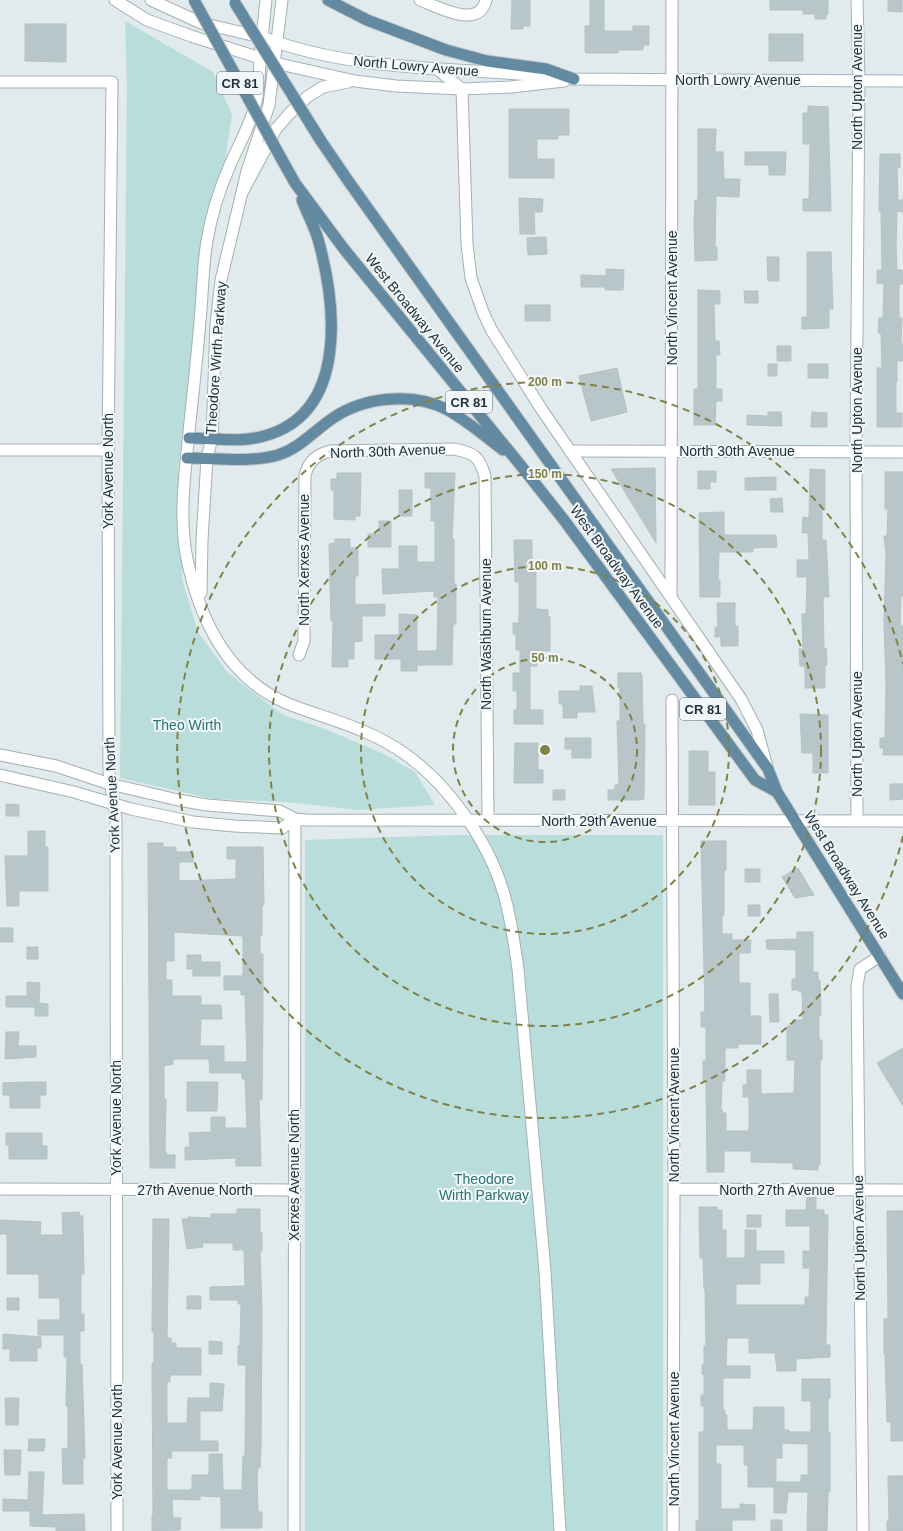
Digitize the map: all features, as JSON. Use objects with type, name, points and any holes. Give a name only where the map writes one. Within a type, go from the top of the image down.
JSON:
[{"type":"main road","name":"West Broadway Avenue","points":[[194,0],[295,183],[344,249],[564,520],[755,780],[777,792]]},
{"type":"main road","points":[[329,0],[367,20],[446,50],[487,61],[546,69],[574,79]]},
{"type":"main road","name":"West Broadway Avenue","points":[[234,1],[321,141],[367,208],[768,769],[777,792],[903,994]]},
{"type":"main road","points":[[189,438],[245,440],[265,436],[285,428],[295,422],[308,407],[327,372],[330,358],[331,330],[326,281],[318,240],[295,183]]},
{"type":"main road","points":[[188,458],[256,459],[278,455],[291,450],[307,440],[332,419],[352,408],[373,401],[413,400],[433,404],[445,409],[474,428],[518,462]]},
{"type":"street","name":"North Lowry Avenue","points":[[115,0],[147,20],[260,59],[355,81],[396,86],[462,89],[555,84],[574,79]]},
{"type":"street","name":"North Lowry Avenue","points":[[152,0],[201,22],[262,38],[304,52],[355,62],[438,70],[524,73],[574,79],[903,81]]},
{"type":"street","name":"Theodore Wirth Parkway","points":[[266,0],[256,102],[247,129],[230,166],[207,239],[185,478],[184,539],[187,558],[201,608],[213,635],[243,675],[263,690],[289,704],[352,726],[380,738],[406,754],[430,774],[451,796],[487,854],[503,890],[518,969],[545,1272],[560,1531]]},
{"type":"street","name":"Theodore Wirth Parkway","points":[[201,608],[202,540],[207,458],[212,438],[216,324],[221,280],[247,171],[268,105],[278,43],[282,0]]},
{"type":"street","points":[[420,0],[459,15],[470,16],[478,12],[486,0]]},
{"type":"street","name":"North Vincent Avenue","points":[[672,0],[672,596]]},
{"type":"street","name":"North Upton Avenue","points":[[857,0],[859,81],[856,452],[857,821]]},
{"type":"street","points":[[438,70],[462,89]]},
{"type":"street","points":[[243,191],[276,129],[306,97],[323,87],[355,81]]},
{"type":"street","name":"York Avenue North","points":[[0,82],[112,82],[108,450],[110,784],[116,820],[117,1531]]},
{"type":"street","name":"West Broadway Avenue","points":[[462,89],[466,244],[471,278],[483,312],[492,331],[542,410],[672,596],[741,698],[757,730],[768,769]]},
{"type":"street","name":"North 30th Avenue","points":[[308,464],[320,454],[330,450],[454,449],[471,453]]},
{"type":"street","points":[[0,450],[108,450]]},
{"type":"street","name":"North 30th Avenue","points":[[570,451],[903,452]]},
{"type":"street","name":"North Washburn Avenue","points":[[471,453],[481,463],[485,476],[488,820]]},
{"type":"street","name":"North Xerxes Avenue","points":[[299,655],[304,641],[305,475],[308,464]]},
{"type":"street","name":"North Vincent Avenue","points":[[672,700],[674,1189],[673,1531]]},
{"type":"street","points":[[0,755],[56,766],[110,784],[207,806],[280,811],[295,819],[282,828],[234,826],[174,818],[0,775]]},
{"type":"street","name":"North 29th Avenue","points":[[295,819],[903,821]]},
{"type":"street","name":"Xerxes Avenue North","points":[[294,1531],[295,819]]},
{"type":"street","name":"North Upton Avenue","points":[[863,1531],[858,1190],[857,986],[860,970],[880,956]]},
{"type":"street","name":"27th Avenue North","points":[[0,1189],[294,1190]]},
{"type":"street","name":"North 27th Avenue","points":[[674,1189],[903,1190]]},
{"type":"green space","name":"Theo Wirth","points":[[125,21],[213,72],[232,115],[178,468],[184,521],[182,579],[198,632],[228,673],[283,715],[325,729],[382,753],[415,772],[435,805],[358,810],[286,802],[213,799],[120,778],[127,87]]},
{"type":"green space","name":"Theodore Wirth Parkway","points":[[456,835],[663,835],[663,1531],[305,1531],[305,840]]},
{"type":"building","points":[[512,0],[530,0],[530,26],[523,26],[523,29],[511,29]]},
{"type":"building","points":[[590,0],[604,0],[604,31],[633,31],[633,26],[649,26],[649,45],[643,45],[643,50],[618,50],[618,53],[586,53],[585,26],[590,26]]},
{"type":"building","points":[[770,0],[828,0],[828,14],[826,14],[826,19],[815,19],[815,14],[803,14],[803,10],[770,10]]},
{"type":"building","points":[[888,0],[902,0],[902,12],[888,11]]},
{"type":"building","points":[[25,24],[66,24],[66,62],[25,61]]},
{"type":"building","points":[[769,34],[803,34],[803,61],[769,61]]},
{"type":"building","points":[[808,106],[828,107],[831,211],[803,211],[803,199],[809,199],[810,144],[803,144],[803,113],[808,113]]},
{"type":"building","points":[[509,109],[569,109],[569,135],[558,135],[558,139],[537,139],[537,159],[554,159],[554,178],[509,178]]},
{"type":"building","points":[[698,129],[716,129],[715,152],[723,152],[724,179],[740,179],[739,197],[716,196],[715,247],[717,247],[717,260],[695,261],[694,223],[695,200],[698,200]]},
{"type":"building","points":[[745,152],[786,152],[785,175],[769,175],[769,165],[745,165]]},
{"type":"building","points":[[880,154],[900,154],[900,168],[897,168],[898,200],[903,200],[903,212],[897,211],[896,247],[897,270],[903,270],[903,284],[899,284],[899,318],[902,318],[901,344],[903,344],[903,361],[897,361],[896,413],[902,413],[902,427],[877,427],[877,368],[882,368],[881,333],[878,333],[879,318],[883,318],[884,284],[877,283],[877,270],[882,270],[881,211],[879,211]]},
{"type":"building","points":[[519,198],[543,199],[542,212],[534,212],[535,234],[520,234]]},
{"type":"building","points":[[546,237],[547,254],[528,255],[527,238]]},
{"type":"building","points":[[807,252],[831,252],[833,309],[829,309],[829,328],[802,329],[802,317],[807,317]]},
{"type":"building","points":[[767,257],[779,257],[779,281],[768,281]]},
{"type":"building","points":[[606,269],[624,270],[623,290],[605,290],[605,287],[581,287],[581,275],[606,276]]},
{"type":"building","points":[[698,290],[720,291],[720,304],[714,304],[715,341],[719,341],[720,355],[716,355],[716,389],[722,389],[722,401],[716,401],[715,425],[694,425],[694,389],[698,389]]},
{"type":"building","points":[[744,291],[758,291],[758,303],[745,303]]},
{"type":"building","points":[[525,305],[550,305],[550,321],[525,321]]},
{"type":"building","points":[[777,346],[791,346],[791,361],[777,361]]},
{"type":"building","points":[[768,364],[777,364],[777,376],[768,376]]},
{"type":"building","points":[[808,364],[828,364],[828,378],[808,378]]},
{"type":"building","points":[[617,368],[627,412],[591,421],[579,376]]},
{"type":"building","points":[[768,412],[781,412],[782,426],[747,425],[747,415],[768,416]]},
{"type":"building","points":[[812,412],[827,413],[827,427],[811,427]]},
{"type":"building","points":[[655,468],[656,543],[611,469]]},
{"type":"building","points":[[810,469],[825,470],[825,510],[822,510],[822,540],[826,540],[829,597],[823,597],[824,649],[826,648],[827,665],[825,665],[825,688],[805,688],[805,666],[800,666],[799,649],[803,649],[802,614],[806,614],[807,577],[797,577],[797,560],[809,560],[808,533],[802,533],[803,517],[809,518]]},
{"type":"building","points":[[698,471],[716,471],[716,482],[710,482],[710,489],[698,489]]},
{"type":"building","points":[[885,472],[903,472],[903,596],[901,596],[900,626],[903,626],[903,755],[883,755],[884,748],[880,748],[880,738],[885,738],[886,684],[884,621],[886,553],[884,536],[887,536],[888,509],[885,509]]},
{"type":"building","points":[[337,473],[361,473],[360,516],[355,516],[355,520],[334,519],[334,490],[331,490],[331,479],[337,479]]},
{"type":"building","points":[[425,473],[455,473],[452,539],[454,539],[456,624],[453,624],[452,665],[417,665],[417,671],[401,671],[401,659],[375,659],[375,635],[399,635],[399,614],[417,615],[417,651],[437,651],[438,597],[434,597],[434,591],[383,594],[382,569],[399,569],[399,546],[417,546],[417,562],[435,562],[435,521],[431,521],[431,488],[425,488]]},
{"type":"building","points":[[776,477],[776,490],[745,490],[745,478]]},
{"type":"building","points":[[399,490],[412,490],[412,516],[399,516]]},
{"type":"building","points":[[782,498],[783,512],[771,512],[770,499]]},
{"type":"building","points":[[724,512],[724,535],[776,535],[777,547],[753,548],[753,552],[719,552],[718,580],[720,580],[720,597],[700,597],[699,513]]},
{"type":"building","points":[[379,521],[391,521],[391,547],[368,547],[368,534],[379,534]]},
{"type":"building","points":[[335,539],[350,539],[350,548],[358,548],[358,576],[355,576],[355,605],[385,604],[385,616],[362,616],[362,641],[354,642],[354,659],[348,659],[348,667],[332,667],[333,621],[331,621],[329,544],[335,543]]},
{"type":"building","points":[[514,540],[532,540],[532,561],[536,561],[536,609],[548,610],[548,617],[550,617],[550,651],[537,651],[537,666],[530,666],[530,710],[543,710],[543,724],[514,724],[514,710],[517,710],[517,691],[513,691],[513,673],[520,673],[520,650],[516,650],[516,634],[513,634],[513,623],[519,623],[519,582],[515,582]]},
{"type":"building","points":[[717,603],[735,603],[735,626],[738,626],[738,646],[721,646],[721,637],[715,637],[715,627],[718,627]]},
{"type":"building","points":[[618,673],[641,673],[642,676],[643,724],[645,724],[644,799],[639,800],[608,800],[608,790],[615,790],[615,785],[619,785],[617,721],[620,721],[620,688],[618,688]]},
{"type":"building","points":[[580,686],[592,686],[595,712],[577,712],[577,718],[563,718],[563,704],[559,704],[559,691],[580,691]]},
{"type":"building","points":[[800,714],[828,715],[828,773],[813,773],[813,753],[802,753]]},
{"type":"building","points":[[565,738],[591,738],[591,758],[572,758],[572,749],[565,749]]},
{"type":"building","points":[[515,743],[538,743],[538,770],[543,770],[543,783],[514,783]]},
{"type":"building","points":[[689,751],[708,751],[708,772],[715,772],[715,805],[689,805]]},
{"type":"building","points":[[890,784],[903,784],[903,799],[890,800]]},
{"type":"building","points":[[553,790],[565,790],[565,800],[553,800]]},
{"type":"building","points":[[6,804],[19,805],[19,816],[6,816]]},
{"type":"building","points":[[28,831],[45,831],[45,847],[48,847],[48,891],[19,891],[19,906],[7,906],[5,856],[28,856]]},
{"type":"building","points":[[701,841],[726,841],[726,870],[724,870],[724,915],[722,915],[722,934],[732,934],[732,940],[751,940],[750,953],[739,953],[739,983],[750,983],[750,1016],[761,1016],[761,1044],[738,1044],[738,1048],[725,1048],[725,1081],[722,1081],[721,1108],[723,1113],[726,1113],[726,1131],[749,1131],[749,1097],[743,1097],[743,1085],[747,1085],[747,1070],[761,1070],[761,1094],[794,1093],[795,1060],[787,1060],[787,1026],[793,1026],[793,1020],[803,1020],[802,992],[799,992],[799,990],[792,990],[792,979],[796,979],[796,950],[767,949],[766,940],[797,939],[797,932],[813,932],[813,972],[818,972],[818,980],[820,980],[821,1015],[819,1015],[819,1040],[822,1040],[822,1060],[820,1060],[820,1165],[818,1165],[818,1170],[793,1169],[793,1163],[751,1162],[751,1151],[724,1151],[724,1172],[707,1172],[706,1081],[703,1081],[703,1061],[706,1061],[706,1027],[701,1027],[701,1012],[705,1012]]},
{"type":"building","points":[[148,843],[163,843],[163,847],[176,847],[176,852],[193,852],[193,862],[179,862],[179,881],[236,879],[236,859],[227,859],[227,847],[263,847],[264,905],[262,905],[262,935],[260,935],[260,954],[263,954],[262,1100],[259,1100],[261,1166],[236,1166],[236,1158],[185,1160],[185,1147],[190,1147],[189,1133],[211,1132],[211,1117],[225,1117],[225,1128],[247,1128],[245,1079],[242,1079],[242,1073],[210,1073],[209,1059],[173,1059],[173,1064],[164,1066],[164,1099],[166,1099],[165,1149],[167,1155],[175,1155],[175,1168],[150,1168]],"holes":[[[174,932],[243,936],[243,976],[224,976],[224,990],[241,990],[241,995],[245,995],[247,1062],[224,1062],[224,1046],[200,1046],[201,1019],[222,1019],[221,1005],[201,1005],[201,996],[172,996],[172,980],[166,980],[166,961],[174,961]]]},
{"type":"building","points":[[798,868],[814,895],[795,898],[782,877]]},
{"type":"building","points":[[745,869],[760,869],[760,882],[745,882]]},
{"type":"building","points":[[748,905],[760,905],[760,916],[748,916]]},
{"type":"building","points":[[0,928],[13,928],[13,942],[0,942]]},
{"type":"building","points":[[27,947],[38,947],[38,959],[27,959]]},
{"type":"building","points":[[187,955],[201,955],[201,962],[220,962],[220,976],[193,976],[193,969],[187,969]]},
{"type":"building","points":[[27,982],[40,983],[39,1003],[48,1004],[48,1016],[35,1016],[35,1007],[6,1007],[6,996],[27,996]]},
{"type":"building","points":[[769,994],[778,994],[779,1022],[770,1022]]},
{"type":"building","points":[[6,1032],[19,1032],[18,1046],[36,1046],[36,1057],[5,1059]]},
{"type":"building","points":[[903,1048],[903,1106],[877,1063]]},
{"type":"building","points":[[46,1082],[46,1095],[40,1095],[40,1108],[10,1108],[10,1095],[3,1095],[3,1083]]},
{"type":"building","points":[[187,1082],[218,1082],[217,1111],[187,1111]]},
{"type":"building","points":[[6,1133],[42,1133],[42,1146],[47,1146],[47,1159],[9,1159],[9,1145],[6,1145]]},
{"type":"building","points":[[807,1197],[816,1197],[816,1210],[824,1210],[824,1215],[828,1215],[826,1345],[830,1345],[830,1357],[796,1359],[796,1371],[777,1371],[775,1353],[749,1353],[749,1338],[727,1338],[726,1366],[750,1366],[750,1378],[723,1378],[723,1410],[725,1410],[725,1415],[727,1415],[727,1430],[753,1430],[754,1407],[784,1407],[784,1430],[789,1430],[789,1432],[811,1432],[811,1401],[802,1401],[802,1379],[830,1379],[830,1398],[828,1398],[828,1432],[830,1432],[830,1492],[828,1492],[827,1531],[807,1531],[808,1492],[788,1492],[786,1513],[774,1513],[774,1487],[748,1487],[748,1465],[744,1465],[744,1445],[716,1445],[716,1464],[721,1464],[721,1509],[740,1509],[740,1504],[755,1505],[755,1520],[732,1520],[732,1531],[696,1531],[696,1521],[699,1521],[699,1432],[704,1432],[704,1406],[701,1406],[701,1395],[704,1395],[704,1374],[702,1374],[702,1365],[704,1365],[704,1346],[706,1346],[705,1289],[703,1258],[700,1258],[699,1207],[717,1207],[717,1210],[722,1210],[722,1230],[726,1230],[726,1258],[745,1258],[745,1230],[756,1230],[756,1251],[784,1251],[784,1263],[760,1263],[760,1284],[736,1284],[736,1305],[805,1305],[805,1297],[809,1297],[810,1268],[803,1268],[803,1251],[810,1251],[810,1226],[786,1226],[786,1210],[806,1210]],"holes":[[[782,1443],[808,1444],[808,1475],[801,1475],[801,1482],[776,1482],[776,1458],[782,1458]]]},
{"type":"building","points":[[237,1209],[260,1209],[260,1233],[262,1233],[262,1251],[260,1251],[262,1309],[261,1448],[260,1468],[258,1468],[257,1475],[258,1512],[262,1512],[262,1528],[221,1528],[221,1497],[200,1496],[200,1500],[172,1499],[173,1518],[181,1518],[180,1530],[152,1531],[152,1363],[154,1363],[154,1332],[152,1332],[153,1219],[169,1219],[167,1338],[171,1338],[171,1343],[176,1343],[176,1348],[201,1348],[201,1375],[170,1375],[170,1382],[167,1382],[167,1423],[187,1423],[188,1398],[210,1398],[210,1383],[224,1384],[222,1411],[200,1411],[200,1441],[218,1441],[218,1451],[171,1451],[172,1458],[167,1458],[167,1490],[190,1490],[192,1488],[192,1475],[209,1475],[209,1454],[222,1454],[223,1490],[242,1490],[243,1456],[245,1456],[246,1365],[238,1365],[241,1304],[238,1304],[238,1300],[210,1300],[210,1287],[245,1286],[244,1250],[233,1250],[233,1243],[202,1243],[203,1247],[187,1249],[182,1219],[188,1219],[188,1217],[211,1218],[211,1214],[237,1214]]},
{"type":"building","points":[[887,1211],[903,1211],[903,1441],[891,1441],[891,1422],[887,1422],[884,1319],[888,1319]]},
{"type":"building","points":[[79,1212],[80,1216],[83,1216],[84,1274],[81,1274],[81,1314],[84,1314],[84,1331],[80,1331],[80,1364],[82,1364],[85,1458],[83,1458],[83,1484],[63,1484],[62,1449],[68,1448],[68,1406],[66,1406],[67,1357],[64,1357],[64,1335],[38,1335],[38,1320],[60,1320],[60,1298],[39,1298],[39,1275],[37,1274],[7,1274],[7,1234],[0,1234],[0,1220],[41,1222],[40,1235],[63,1235],[62,1213]]},
{"type":"building","points":[[747,1215],[761,1215],[761,1227],[747,1227]]},
{"type":"building","points":[[187,1296],[201,1296],[201,1309],[187,1309]]},
{"type":"building","points":[[7,1298],[19,1298],[19,1310],[7,1310]]},
{"type":"building","points":[[3,1334],[41,1337],[41,1348],[37,1348],[37,1361],[10,1361],[10,1349],[3,1349]]},
{"type":"building","points":[[209,1341],[222,1342],[222,1354],[209,1354]]},
{"type":"building","points":[[5,1398],[19,1398],[18,1425],[6,1425]]},
{"type":"building","points":[[29,1439],[45,1439],[44,1451],[28,1451]]},
{"type":"building","points":[[4,1450],[21,1450],[20,1475],[5,1475]]},
{"type":"building","points":[[29,1472],[44,1472],[42,1515],[84,1514],[85,1531],[56,1531],[56,1527],[30,1526],[30,1511],[3,1511],[3,1499],[28,1500]]},
{"type":"building","points":[[888,1476],[903,1476],[903,1531],[887,1531],[887,1521],[889,1521]]},
{"type":"building","points":[[771,1520],[782,1520],[782,1531],[771,1531]]}]
